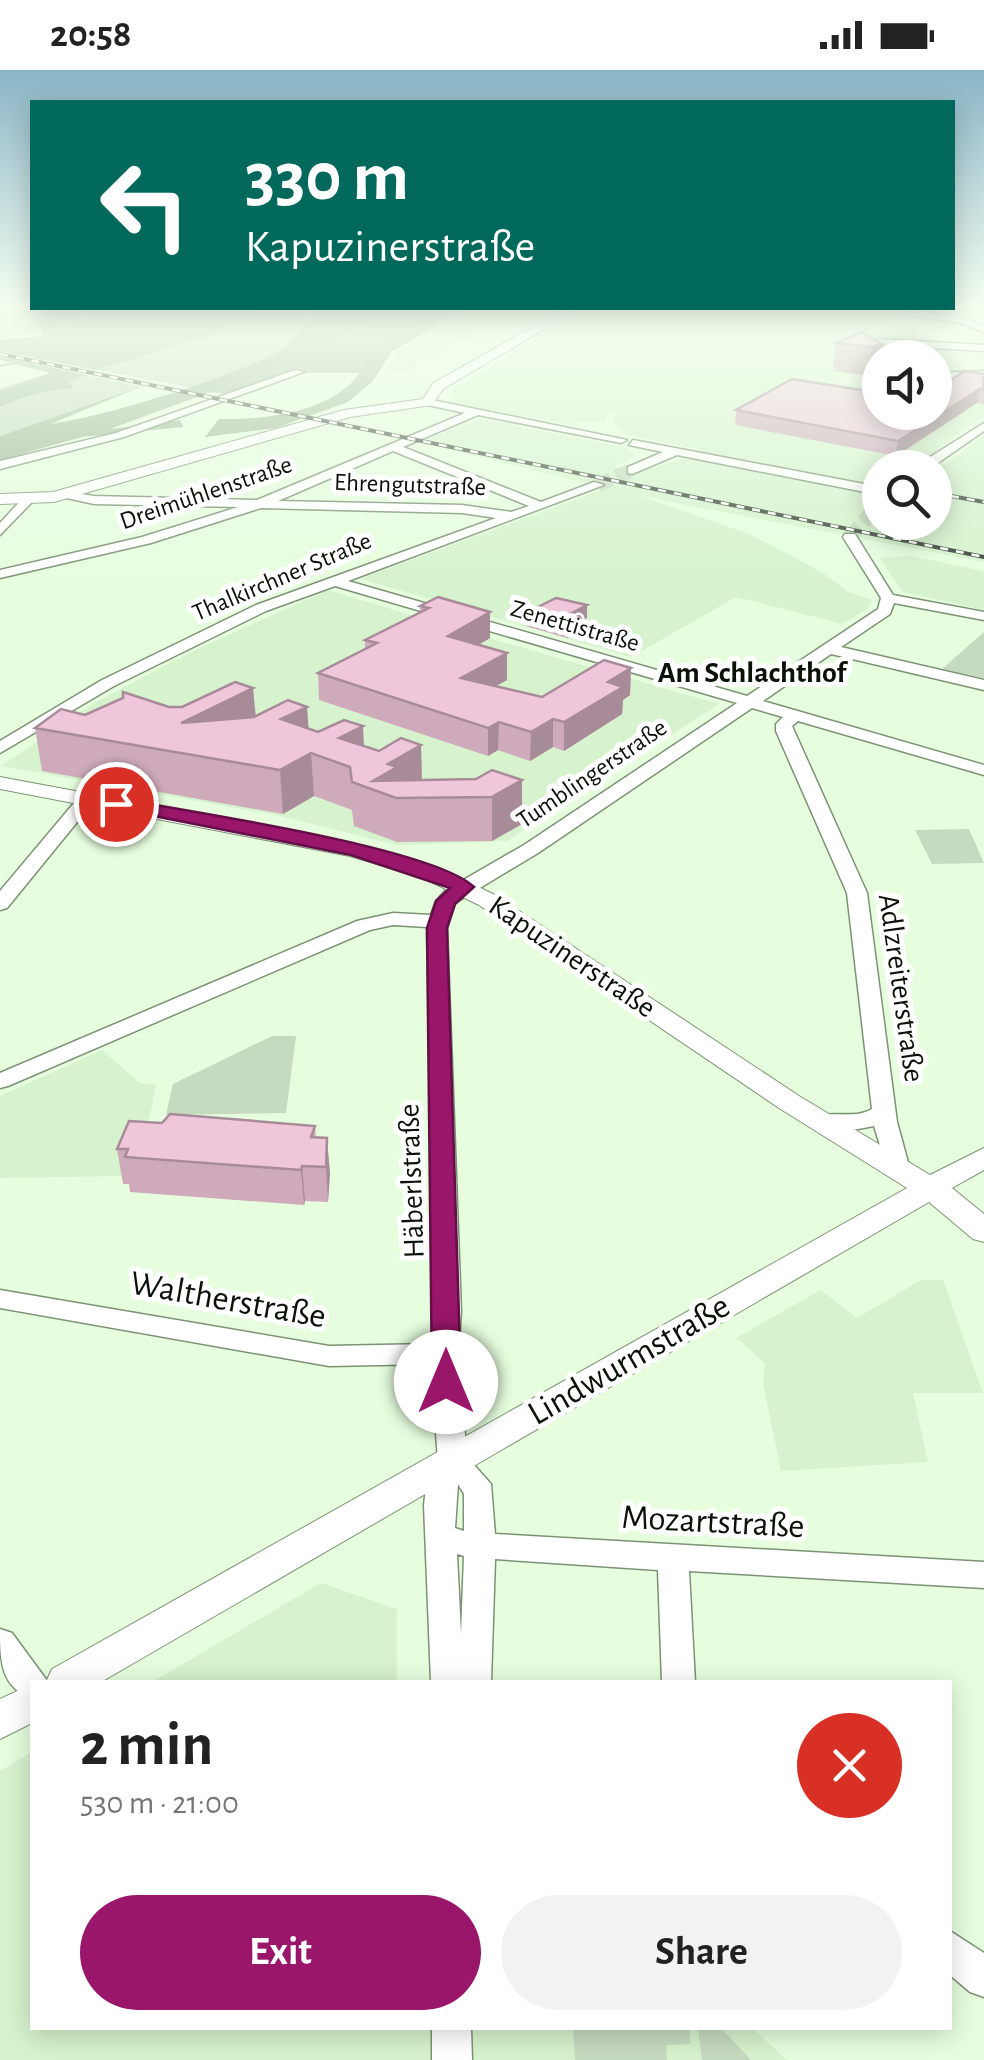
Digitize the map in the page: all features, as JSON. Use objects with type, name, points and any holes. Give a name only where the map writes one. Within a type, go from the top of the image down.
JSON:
[{"type":"main road","points":[[0,499],[60,496],[350,413],[427,402],[431,396]]},
{"type":"main road","name":"Kapuzinerstraße","points":[[0,774],[116,804],[403,863],[449,903],[897,1166],[955,1204],[984,1232]]},
{"type":"main road","name":"Kapuzinerstraße","points":[[0,784],[116,804]]},
{"type":"main road","name":"Lindwurmstraße","points":[[70,1680],[984,1157]]},
{"type":"main road","points":[[0,1720],[30,1703]]},
{"type":"street","points":[[0,465],[125,434],[231,396]]},
{"type":"street","points":[[427,402],[862,488]]},
{"type":"street","name":"Dreimühlenstraße","points":[[0,574],[146,540],[260,503],[476,412]]},
{"type":"street","points":[[951,450],[984,426]]},
{"type":"street","points":[[392,447],[540,506]]},
{"type":"street","points":[[632,470],[674,452]]},
{"type":"street","name":"Thalkirchner Straße","points":[[0,748],[108,683],[261,608],[598,485]]},
{"type":"street","name":"Ehrengutstraße","points":[[60,496],[492,510],[512,516]]},
{"type":"street","points":[[0,531],[28,500]]},
{"type":"street","points":[[855,541],[888,598],[984,616]]},
{"type":"street","name":"Zenettistraße","points":[[330,580],[795,716]]},
{"type":"street","name":"Tumblingerstraße","points":[[0,1081],[361,926],[449,903],[882,614],[889,606],[888,598]]},
{"type":"street","points":[[829,649],[984,685]]},
{"type":"street","points":[[795,716],[984,770]]},
{"type":"street","name":"Adlzreiterstraße","points":[[795,716],[784,724],[784,731],[857,893],[890,1149],[897,1166]]},
{"type":"street","points":[[0,904],[85,801]]},
{"type":"street","name":"Häberlstraße","points":[[449,903],[448,1312],[444,1354],[452,1462]]},
{"type":"street","name":"Adlzreiterstraße","points":[[820,1121],[861,1123],[885,1110]]},
{"type":"street","name":"Waltherstraße","points":[[0,1300],[329,1356],[444,1354]]},
{"type":"street","points":[[448,1680],[440,1494],[452,1462],[476,1484],[480,1546],[475,1680]]},
{"type":"street","name":"Mozartstraße","points":[[440,1536],[480,1546],[984,1575]]},
{"type":"street","points":[[673,1556],[678,1680]]},
{"type":"street","points":[[0,1643],[30,1681]]},
{"type":"street","points":[[952,1952],[984,1978]]},
{"type":"street","points":[[452,2030],[452,2060]]},
{"type":"shaded area","points":[[0,396],[112,396],[0,436]]},
{"type":"shaded area","points":[[0,396],[30,396],[18,400],[0,407]]},
{"type":"shaded area","points":[[119,396],[50,424],[162,396],[200,396],[110,429],[180,420],[183,427],[82,437],[0,460],[0,436]]},
{"type":"shaded area","points":[[333,396],[355,396],[276,428],[205,437],[219,419],[272,416]]},
{"type":"shaded area","points":[[452,396],[862,396],[862,430],[952,430],[952,396],[984,396],[984,415],[937,450],[862,450],[862,484],[694,452],[698,449],[623,434],[615,423],[615,412],[607,412],[606,422],[581,421],[572,425],[458,403]]},
{"type":"shaded area","points":[[480,419],[626,448],[636,455],[615,467],[644,471],[685,458],[862,492],[862,539],[640,496],[752,535],[823,573],[848,592],[872,600],[867,609],[843,624],[736,597],[631,657],[360,579],[606,488],[419,442]]},
{"type":"shaded area","points":[[984,436],[984,562],[869,540],[952,540],[952,459]]},
{"type":"shaded area","points":[[911,556],[984,571],[984,610],[903,592],[879,558]]},
{"type":"shaded area","points":[[328,590],[719,704],[507,841],[396,845],[276,815],[1,766],[94,703],[193,651]]},
{"type":"shaded area","points":[[984,632],[984,678],[942,669]]},
{"type":"shaded area","points":[[969,829],[984,863],[932,864],[915,830]]},
{"type":"shaded area","points":[[272,1036],[296,1036],[286,1113],[166,1115],[173,1084]]},
{"type":"shaded area","points":[[102,1050],[141,1084],[156,1084],[150,1115],[126,1176],[0,1178],[0,1096]]},
{"type":"shaded area","points":[[921,1280],[943,1280],[983,1393],[913,1393],[928,1462],[781,1471],[763,1383],[765,1363],[736,1338],[821,1290],[857,1318]]},
{"type":"shaded area","points":[[321,1583],[397,1609],[397,1680],[155,1680]]},
{"type":"shaded area","points":[[30,1753],[30,2030],[754,2030],[787,2060],[0,2060],[0,1771]]},
{"type":"shaded area","points":[[573,2030],[689,2030],[691,2044],[666,2045],[667,2060],[575,2060]]},
{"type":"shaded area","points":[[698,2030],[723,2030],[751,2060],[702,2060]]},
{"type":"building","points":[[762,396],[862,396],[862,430],[915,430],[898,441],[736,410]]},
{"type":"building","points":[[952,396],[969,396],[952,407]]},
{"type":"building","points":[[438,597],[490,612],[448,636],[507,653],[461,678],[542,697],[604,660],[631,668],[608,682],[623,687],[564,722],[553,719],[531,732],[499,722],[488,728],[318,673],[377,643],[365,640],[429,608],[420,606]]},
{"type":"building","points":[[556,598],[587,605],[572,613],[583,616],[567,625],[526,613]]},
{"type":"building","points":[[235,682],[253,688],[181,723],[254,717],[288,700],[307,707],[281,719],[318,732],[344,720],[363,726],[339,738],[379,751],[401,738],[421,745],[388,764],[397,767],[373,781],[476,779],[492,770],[522,780],[492,797],[396,798],[352,782],[350,767],[311,753],[280,770],[35,728],[61,709],[85,715],[123,698],[123,692],[169,707],[182,707]]},
{"type":"building","points":[[170,1114],[315,1126],[311,1137],[327,1138],[326,1167],[302,1166],[301,1170],[125,1157],[128,1149],[117,1149],[129,1121],[162,1123]]},
{"type":"tunnel","points":[[598,485],[632,470]]},
{"type":"tunnel","points":[[850,537],[862,523]]},
{"type":"railway","points":[[203,396],[984,557]]},
{"type":"railway","points":[[952,496],[984,502]]},
{"type":"district","name":"Am Schlachthof","points":[[752,673]]},
{"type":"route","points":[[116,804],[353,850],[403,863],[464,887],[446,901],[437,928],[448,1312],[446,1382]]}]
